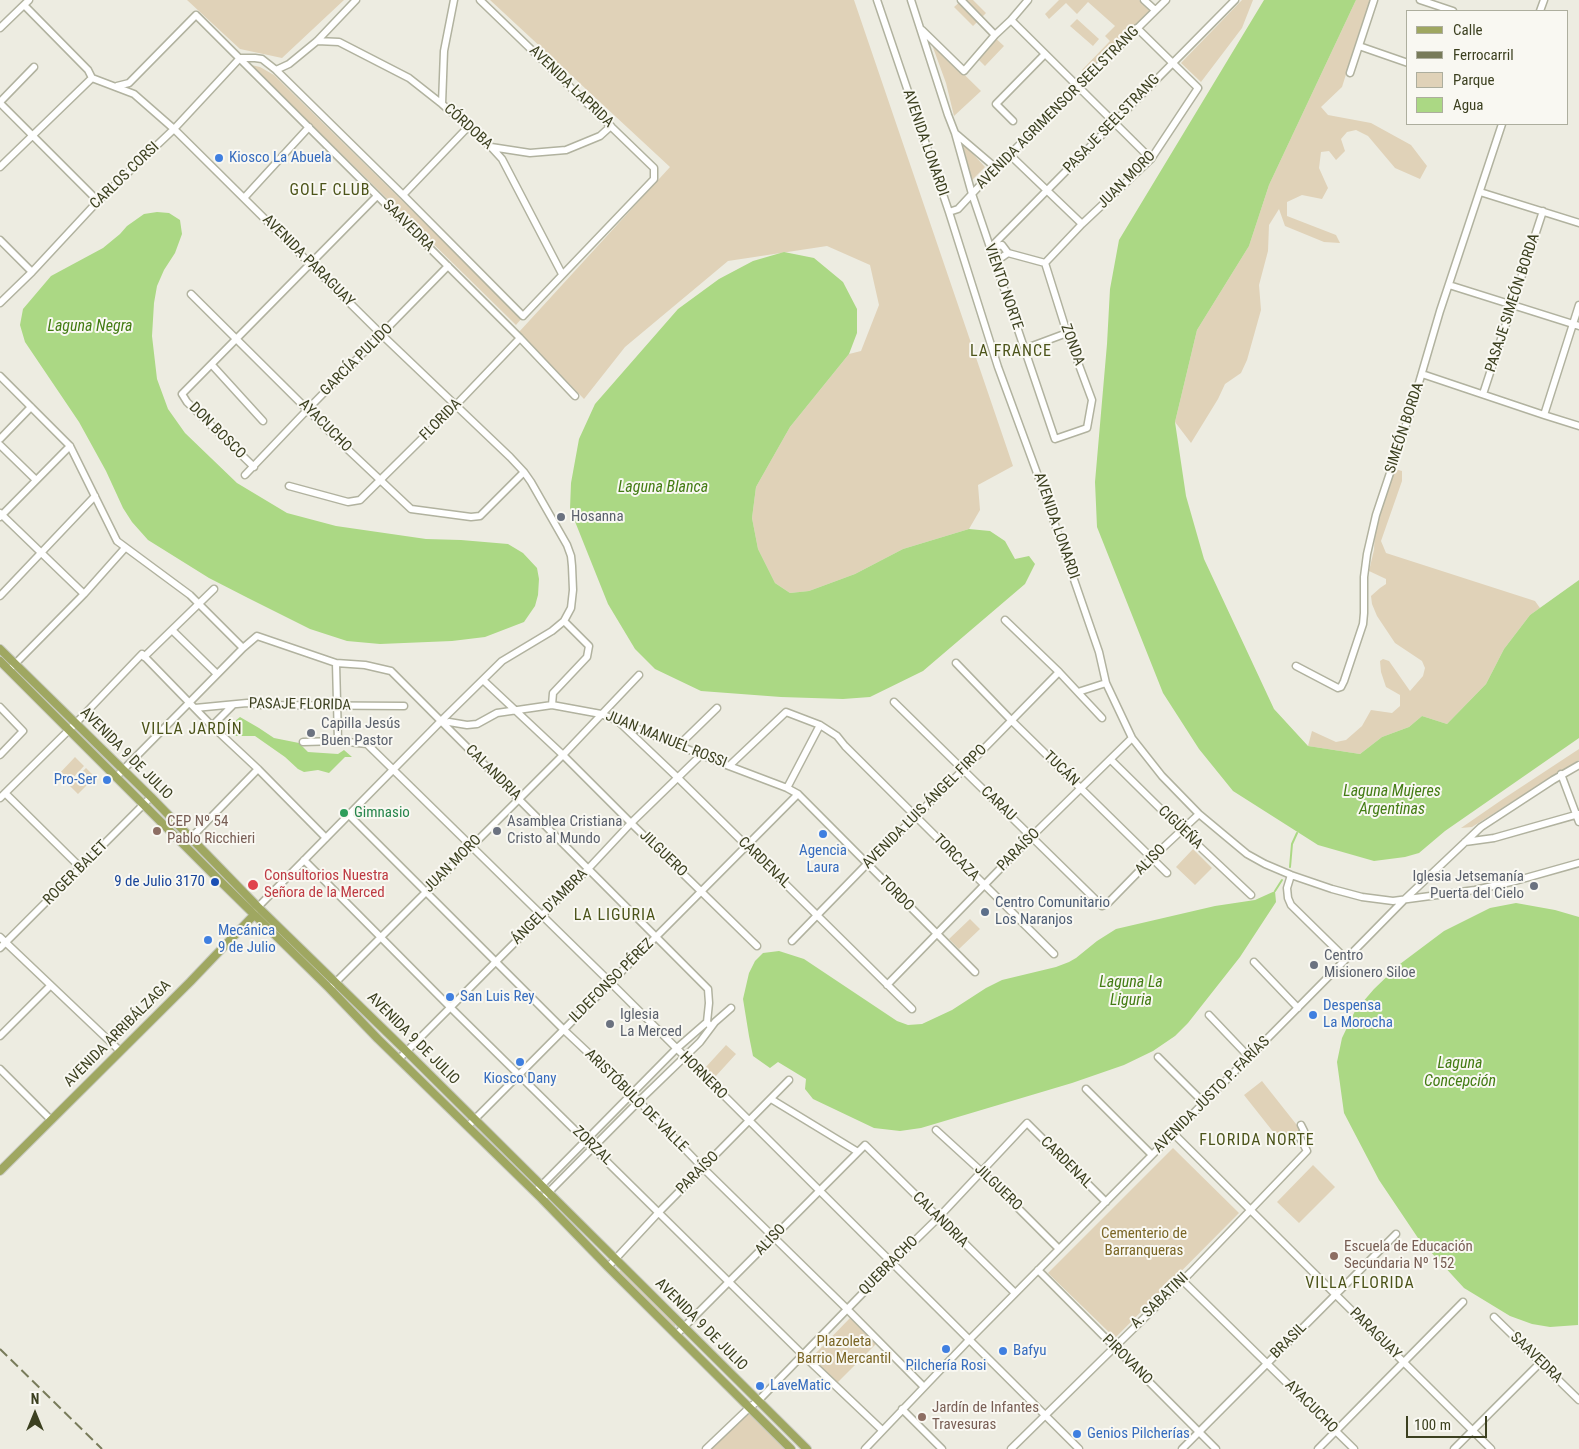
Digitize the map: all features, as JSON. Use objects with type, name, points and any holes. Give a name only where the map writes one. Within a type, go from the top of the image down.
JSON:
[{"type":"main road","name":"AVENIDA 9 DE JULIO","points":[[0,649],[12,667],[143,805],[535,1192],[791,1449]]},
{"type":"main road","name":"AVENIDA 9 DE JULIO","points":[[0,661],[12,667],[76,723],[258,907],[549,1192],[615,1260],[807,1449]]},
{"type":"main road","name":"AVENIDA ARRIBÁLZAGA","points":[[0,1172],[254,915]]},
{"type":"street","points":[[276,70],[289,64],[317,41],[356,0]]},
{"type":"street","points":[[442,104],[444,51],[454,0]]},
{"type":"street","name":"AVENIDA LAPRIDA","points":[[480,0],[654,168],[654,179],[562,274]]},
{"type":"street","name":"AVENIDA LONARDI","points":[[877,0],[949,212],[998,366],[1099,652],[1106,683],[1132,738],[1162,776],[1199,814],[1246,854],[1291,875],[1362,897],[1393,901],[1475,890],[1579,863]]},
{"type":"street","name":"VIENTO NORTE","points":[[912,0],[994,262],[1055,439]]},
{"type":"street","points":[[961,0],[995,35]]},
{"type":"street","points":[[920,28],[964,72],[1028,0]]},
{"type":"street","points":[[1144,0],[1155,10]]},
{"type":"street","name":"AVENIDA AGRIMENSOR SEELSTRANG","points":[[949,212],[958,209],[996,168],[1166,0]]},
{"type":"street","name":"PASAJE SEELSTRANG","points":[[990,248],[1235,0]]},
{"type":"street","points":[[1350,73],[1374,0]]},
{"type":"street","points":[[1420,0],[1450,10]]},
{"type":"street","points":[[0,28],[26,2],[88,70],[92,78],[0,166]]},
{"type":"street","name":"SAAVEDRA","points":[[117,86],[129,83],[196,15],[520,338],[575,396]]},
{"type":"street","points":[[1011,20],[1150,159]]},
{"type":"street","points":[[1137,28],[1172,63]]},
{"type":"street","name":"CÓRDOBA","points":[[317,41],[339,42],[408,78],[442,104],[491,147],[502,158],[562,274]]},
{"type":"street","points":[[1359,46],[1406,62]]},
{"type":"street","points":[[1013,121],[996,104],[1045,54]]},
{"type":"street","name":"SAAVEDRA","points":[[240,58],[262,59],[276,70],[523,316],[562,274]]},
{"type":"street","name":"CARLOS CORSI","points":[[0,303],[32,272],[98,201],[174,129],[240,58]]},
{"type":"street","name":"JUAN MORO","points":[[1044,263],[1150,159],[1198,88],[1172,63]]},
{"type":"street","points":[[34,67],[0,102],[98,201]]},
{"type":"street","name":"AVENIDA PARAGUAY","points":[[92,78],[134,94],[174,129],[382,335],[524,472],[567,545],[572,566],[573,590],[571,608],[564,621]]},
{"type":"street","name":"SIMEÓN BORDA","points":[[1296,666],[1338,688],[1341,687],[1344,681],[1363,624],[1364,577],[1376,515],[1502,125]]},
{"type":"street","points":[[491,147],[530,153],[566,150],[600,136],[611,126]]},
{"type":"street","points":[[244,198],[309,127]]},
{"type":"street","points":[[403,195],[468,127]]},
{"type":"street","points":[[955,133],[996,168]]},
{"type":"street","points":[[1010,155],[1082,224]]},
{"type":"street","points":[[1480,192],[1579,223]]},
{"type":"street","points":[[263,421],[212,365],[377,196]]},
{"type":"street","name":"PASAJE SIMEÓN BORDA","points":[[1483,394],[1543,212]]},
{"type":"street","points":[[0,240],[32,272]]},
{"type":"street","points":[[990,248],[1002,245],[1008,253],[1044,263]]},
{"type":"street","points":[[994,262],[1008,253]]},
{"type":"street","name":"ZONDA","points":[[1044,263],[1092,400],[1087,428],[1055,439]]},
{"type":"street","name":"GARCÍA PULIDO","points":[[245,475],[254,468],[308,409],[448,266]]},
{"type":"street","points":[[1449,285],[1576,325]]},
{"type":"street","name":"AYACUCHO","points":[[191,294],[411,509],[472,517],[480,516],[524,472]]},
{"type":"street","points":[[1544,416],[1576,325],[1579,306]]},
{"type":"street","points":[[1024,349],[1067,333]]},
{"type":"street","name":"FLORIDA","points":[[289,486],[348,502],[360,500],[455,406],[520,338]]},
{"type":"street","name":"DON BOSCO","points":[[212,365],[182,394],[187,402],[254,468]]},
{"type":"street","points":[[1422,374],[1544,416],[1579,426]]},
{"type":"street","points":[[0,376],[70,446],[117,541],[190,596],[243,648],[116,777]]},
{"type":"street","points":[[0,438],[31,407]]},
{"type":"street","points":[[0,445],[36,480]]},
{"type":"street","points":[[70,446],[1,515],[84,594]]},
{"type":"street","points":[[0,596],[95,496]]},
{"type":"street","points":[[12,667],[84,594],[125,548]]},
{"type":"street","points":[[0,798],[143,656],[214,589]]},
{"type":"street","points":[[1005,620],[1059,672],[1102,718]]},
{"type":"street","points":[[254,915],[258,907],[443,723],[502,661],[552,631],[564,621],[589,646],[587,657],[553,693],[552,705]]},
{"type":"street","points":[[172,630],[217,674]]},
{"type":"street","name":"CALANDRIA","points":[[243,648],[257,636],[336,662],[365,665],[391,671],[708,989],[709,1024]]},
{"type":"street","points":[[143,656],[326,838]]},
{"type":"street","points":[[336,662],[338,741]]},
{"type":"street","name":"TUCÁN","points":[[956,663],[1012,721],[1167,872]]},
{"type":"street","name":"AVENIDA LUIS ÁNGEL FIRPO","points":[[792,941],[1059,672]]},
{"type":"street","name":"JUAN MORO","points":[[329,988],[563,755],[639,675]]},
{"type":"street","name":"JILGUERO","points":[[483,680],[563,755],[757,946]]},
{"type":"street","points":[[1078,692],[1106,683]]},
{"type":"street","name":"CARAU","points":[[894,702],[1102,906]]},
{"type":"street","name":"PASAJE FLORIDA","points":[[195,708],[247,703],[260,705],[404,706]]},
{"type":"street","points":[[212,726],[233,705]]},
{"type":"street","name":"JUAN MANUEL ROSSI","points":[[443,723],[450,722],[466,726],[477,724],[497,713],[552,705],[602,714],[798,794]]},
{"type":"street","points":[[0,707],[24,731],[0,755]]},
{"type":"street","points":[[680,745],[717,708]]},
{"type":"street","name":"TORCAZA","points":[[729,766],[786,712],[820,725],[837,736],[984,886],[1054,954]]},
{"type":"street","name":"CARDENAL","points":[[615,718],[912,1009]]},
{"type":"street","points":[[787,788],[820,725]]},
{"type":"street","name":"PARAÍSO","points":[[887,985],[1132,738]]},
{"type":"street","name":"HORNERO","points":[[303,742],[338,741],[367,744],[542,914],[1079,1449]]},
{"type":"street","name":"ÁNGEL D'AMBRA","points":[[399,1058],[701,754]]},
{"type":"street","name":"CIGÜEÑA","points":[[1111,760],[1251,895]]},
{"type":"street","name":"AVENIDA JUSTO P. FARÍAS","points":[[865,1449],[969,1340],[1405,899],[1481,827],[1579,765]]},
{"type":"street","points":[[184,845],[258,769]]},
{"type":"street","points":[[1562,774],[1578,814],[1579,822]]},
{"type":"street","points":[[5,792],[81,868]]},
{"type":"street","name":"ILDEFONSO PÉREZ","points":[[468,1126],[798,794]]},
{"type":"street","name":"TORDO","points":[[798,794],[975,972]]},
{"type":"street","name":"ROGER BALET","points":[[0,948],[151,797]]},
{"type":"street","name":"ALISO","points":[[1102,906],[1108,903],[1199,814]]},
{"type":"street","points":[[1465,842],[1494,838],[1578,814]]},
{"type":"street","name":"ARISTÓBULO DE VALLE","points":[[349,815],[564,1030],[632,1094],[703,1168],[924,1387]]},
{"type":"street","name":"ZORZAL","points":[[304,860],[803,1355],[882,1430]]},
{"type":"street","points":[[1291,875],[1287,888],[1291,905],[1346,959]]},
{"type":"street","points":[[0,936],[50,986],[120,1051]]},
{"type":"street","points":[[1254,962],[1298,1008]]},
{"type":"street","points":[[0,1036],[50,986]]},
{"type":"street","points":[[535,1192],[676,1048],[732,1008]]},
{"type":"street","points":[[1209,1015],[1249,1057]]},
{"type":"street","points":[[542,1199],[639,1101],[685,1058],[700,1042],[709,1024]]},
{"type":"street","points":[[1158,1057],[1204,1103]]},
{"type":"street","points":[[0,1069],[51,1120]]},
{"type":"street","name":"PARAÍSO","points":[[608,1267],[659,1212],[789,1080]]},
{"type":"street","points":[[1086,1089],[1152,1155]]},
{"type":"street","points":[[771,1099],[858,1152]]},
{"type":"street","name":"CARDENAL","points":[[1027,1123],[1106,1202]]},
{"type":"street","name":"QUEBRACHO","points":[[706,1449],[758,1401],[938,1218],[1027,1123]]},
{"type":"street","name":"A. SABATINI","points":[[1011,1449],[1182,1280],[1307,1151],[1298,1136],[1304,1131],[1301,1125]]},
{"type":"street","name":"JILGUERO","points":[[936,1130],[982,1172],[1060,1249]]},
{"type":"street","name":"PARAGUAY","points":[[1174,1134],[1491,1449]]},
{"type":"street","name":"CALANDRIA","points":[[865,1145],[1015,1294]]},
{"type":"street","name":"ALISO","points":[[676,1335],[865,1145]]},
{"type":"street","name":"BRASIL","points":[[1182,1449],[1396,1234]]},
{"type":"street","name":"PIROVANO","points":[[1038,1270],[1216,1449]]},
{"type":"street","name":"AYACUCHO","points":[[1182,1280],[1354,1449]]},
{"type":"street","points":[[1318,1449],[1464,1302]]},
{"type":"street","name":"SAAVEDRA","points":[[1494,1317],[1579,1400]]},
{"type":"street","points":[[1454,1449],[1541,1362]]},
{"type":"street","points":[[902,1409],[942,1449]]},
{"type":"green space","points":[[187,0],[344,0],[282,58],[240,49]]},
{"type":"green space","points":[[490,0],[854,0],[1013,466],[978,485],[980,510],[969,529],[903,549],[855,574],[809,591],[790,593],[775,583],[758,549],[752,518],[756,487],[790,427],[849,354],[861,351],[879,305],[870,265],[827,246],[728,261],[625,347],[584,399],[519,332],[670,167]]},
{"type":"green space","points":[[962,0],[973,0],[986,13],[973,26],[954,7]]},
{"type":"green space","points":[[1059,0],[1139,0],[1150,10],[1088,76],[1082,70],[1110,41],[1105,36],[1115,26],[1088,2],[1077,14],[1066,3],[1049,19],[1045,14]]},
{"type":"green space","points":[[1242,0],[1253,0],[1242,28],[1201,82],[1181,63]]},
{"type":"green space","points":[[1356,0],[1375,0],[1356,43],[1342,87],[1321,107],[1328,115],[1371,123],[1411,145],[1427,166],[1420,179],[1395,168],[1368,136],[1356,130],[1347,132],[1341,139],[1345,151],[1336,160],[1329,151],[1321,152],[1319,168],[1328,188],[1322,199],[1302,195],[1287,202],[1287,216],[1336,235],[1340,243],[1324,242],[1285,226],[1279,209],[1269,225],[1268,251],[1259,285],[1261,310],[1247,360],[1241,373],[1225,384],[1191,443],[1175,422],[1197,330],[1249,246],[1269,185]]},
{"type":"green space","points":[[1077,19],[1099,39],[1093,46],[1070,26]]},
{"type":"green space","points":[[991,34],[1004,46],[985,66],[973,54]]},
{"type":"green space","points":[[931,42],[981,91],[954,116],[946,83]]},
{"type":"green space","points":[[251,65],[260,67],[274,75],[522,318],[516,325]]},
{"type":"green space","points":[[962,142],[985,167],[972,180]]},
{"type":"green space","points":[[1395,469],[1402,471],[1402,481],[1381,541],[1386,553],[1535,601],[1540,608],[1530,615],[1504,649],[1486,684],[1447,724],[1422,716],[1409,727],[1382,737],[1360,754],[1308,746],[1312,731],[1336,742],[1346,740],[1362,726],[1371,710],[1392,713],[1400,706],[1400,695],[1386,687],[1381,672],[1380,661],[1383,659],[1389,661],[1410,691],[1423,676],[1425,668],[1422,661],[1395,643],[1377,616],[1372,604],[1371,596],[1386,584],[1386,579],[1369,571],[1374,550],[1375,529]]},
{"type":"green space","points":[[1579,749],[1579,760],[1472,827],[1461,828],[1503,799]]},
{"type":"green space","points":[[75,757],[84,766],[67,784],[58,775]]},
{"type":"green space","points":[[86,768],[95,777],[78,794],[69,785]]},
{"type":"green space","points":[[1193,849],[1212,868],[1195,885],[1176,867]]},
{"type":"green space","points":[[970,919],[980,929],[959,949],[949,939]]},
{"type":"green space","points":[[726,1045],[736,1054],[715,1077],[705,1068]]},
{"type":"green space","points":[[1262,1081],[1300,1129],[1282,1143],[1244,1095]]},
{"type":"green space","name":"Cementerio de Barranqueras","points":[[1173,1148],[1239,1213],[1115,1338],[1048,1273]]},
{"type":"green space","points":[[1313,1165],[1335,1187],[1299,1223],[1277,1202]]},
{"type":"green space","points":[[621,1270],[676,1324],[674,1327],[619,1272]]},
{"type":"green space","name":"Plazoleta Barrio Mercantil","points":[[850,1318],[876,1344],[837,1383],[812,1357]]},
{"type":"green space","points":[[751,1414],[787,1449],[711,1449],[743,1415]]},
{"type":"water","name":"Laguna Mujeres Argentinas","points":[[1264,0],[1356,0],[1269,185],[1249,246],[1197,330],[1175,422],[1186,496],[1204,559],[1274,709],[1308,746],[1360,754],[1382,737],[1409,727],[1422,716],[1447,724],[1486,684],[1504,649],[1530,615],[1579,580],[1579,738],[1445,831],[1419,853],[1405,857],[1374,861],[1318,845],[1233,791],[1199,749],[1163,693],[1097,527],[1095,482],[1110,289],[1119,240]]},
{"type":"water","name":"Laguna Negra","points":[[169,213],[180,220],[182,234],[175,253],[164,270],[157,286],[152,336],[157,379],[168,409],[185,433],[237,483],[287,513],[336,526],[426,539],[508,544],[523,553],[537,568],[539,579],[538,595],[535,606],[524,622],[485,637],[452,641],[380,644],[347,641],[310,629],[248,598],[209,578],[148,540],[132,522],[123,508],[106,471],[79,422],[25,342],[20,325],[23,309],[51,276],[103,248],[127,226],[144,214]]},
{"type":"water","name":"Laguna Blanca","points":[[784,252],[814,258],[843,282],[857,309],[857,333],[849,354],[790,427],[756,487],[752,518],[758,549],[775,583],[790,593],[809,591],[855,574],[903,549],[969,529],[990,531],[1005,541],[1015,559],[1029,556],[1035,564],[1025,584],[923,671],[870,697],[843,699],[781,697],[701,691],[655,669],[635,649],[608,604],[570,509],[571,483],[579,439],[595,404],[678,309],[719,279],[753,261]]},
{"type":"water","points":[[240,717],[274,738],[299,743],[308,752],[338,754],[344,750],[352,757],[345,757],[329,773],[318,770],[304,772],[255,736],[233,736],[230,725]]},
{"type":"water","name":"Laguna La Liguria","points":[[1275,891],[1276,902],[1240,957],[1188,1023],[1175,1036],[1153,1051],[1124,1065],[1072,1083],[921,1128],[900,1131],[874,1128],[813,1099],[805,1089],[806,1079],[778,1062],[770,1068],[753,1056],[743,999],[749,973],[755,961],[763,953],[779,951],[804,959],[897,1021],[908,1025],[922,1024],[952,1010],[1002,980],[1069,962],[1116,929],[1215,906],[1255,900]]},
{"type":"water","name":"Laguna Concepción","points":[[1516,903],[1555,910],[1579,917],[1578,1325],[1550,1327],[1532,1324],[1510,1316],[1464,1288],[1418,1238],[1379,1180],[1344,1113],[1337,1062],[1342,1038],[1355,1011],[1400,964],[1444,931],[1490,908]]},
{"type":"waterway","points":[[1290,867],[1292,844],[1297,833]]},
{"type":"waterway","points":[[1275,891],[1282,880]]},
{"type":"railway","points":[[0,1349],[102,1449]]},
{"type":"place","name":"Kiosco La Abuela","points":[[219,158]]},
{"type":"place","name":"Hosanna","points":[[561,517]]},
{"type":"place","name":"Capilla Jesús Buen Pastor","points":[[311,733]]},
{"type":"place","name":"Pro-Ser","points":[[107,780]]},
{"type":"place","name":"Gimnasio","points":[[344,813]]},
{"type":"place","name":"CEP Nº 54 Pablo Ricchieri","points":[[157,831]]},
{"type":"place","name":"Asamblea Cristiana Cristo al Mundo","points":[[497,831]]},
{"type":"place","name":"Agencia Laura","points":[[823,834]]},
{"type":"place","name":"9 de Julio 3170","points":[[215,882]]},
{"type":"place","name":"Consultorios Nuestra Señora de la Merced","points":[[253,885]]},
{"type":"place","name":"Iglesia Jetsemanía Puerta del Cielo","points":[[1534,886]]},
{"type":"place","name":"Centro Comunitario Los Naranjos","points":[[985,912]]},
{"type":"place","name":"Mecánica 9 de Julio","points":[[208,940]]},
{"type":"place","name":"Centro Misionero Siloe","points":[[1314,965]]},
{"type":"place","name":"San Luis Rey","points":[[450,997]]},
{"type":"place","name":"Despensa La Morocha","points":[[1313,1015]]},
{"type":"place","name":"Iglesia La Merced","points":[[610,1024]]},
{"type":"place","name":"Kiosco Dany","points":[[520,1062]]},
{"type":"place","name":"Escuela de Educación Secundaria Nº 152","points":[[1334,1256]]},
{"type":"place","name":"Pilchería Rosi","points":[[946,1349]]},
{"type":"place","name":"Bafyu","points":[[1003,1351]]},
{"type":"place","name":"LaveMatic","points":[[760,1386]]},
{"type":"place","name":"Jardín de Infantes Travesuras","points":[[922,1417]]},
{"type":"place","name":"Genios Pilcherías","points":[[1077,1434]]},
{"type":"district","name":"GOLF CLUB","points":[[330,191]]},
{"type":"district","name":"LA FRANCE","points":[[1011,352]]},
{"type":"district","name":"VILLA JARDÍN","points":[[192,730]]},
{"type":"district","name":"LA LIGURIA","points":[[615,916]]},
{"type":"district","name":"FLORIDA NORTE","points":[[1257,1141]]},
{"type":"district","name":"VILLA FLORIDA","points":[[1360,1284]]}]
